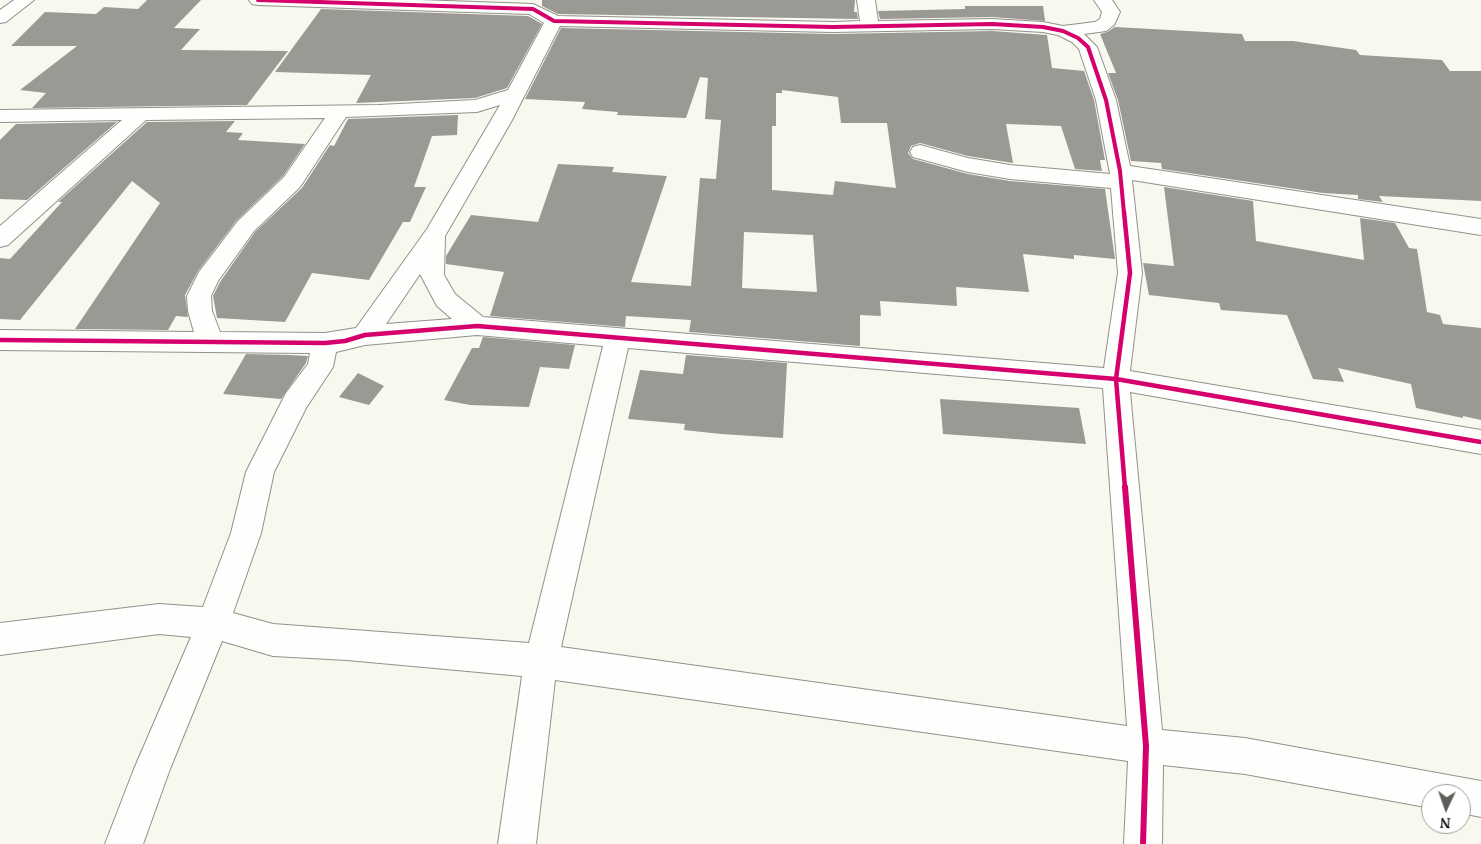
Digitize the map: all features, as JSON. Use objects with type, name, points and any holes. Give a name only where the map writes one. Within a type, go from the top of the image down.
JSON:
[{"type":"street","points":[[0,18],[25,0]]},
{"type":"street","points":[[258,0],[537,5],[554,21],[870,27],[992,24],[1043,26],[1063,31],[1078,38],[1088,47],[1106,100],[1120,177],[1130,273],[1116,379],[1146,746],[1143,844]]},
{"type":"street","points":[[866,0],[870,27]]},
{"type":"street","points":[[1063,31],[1100,27],[1108,21],[1111,12],[1103,0]]},
{"type":"street","points":[[365,336],[435,234],[501,122],[554,21]]},
{"type":"street","points":[[0,116],[340,111],[478,106],[516,94]]},
{"type":"street","points":[[478,106],[488,110],[501,122]]},
{"type":"street","points":[[210,341],[200,311],[199,296],[207,278],[246,226],[292,182],[340,111]]},
{"type":"street","points":[[0,239],[141,114]]},
{"type":"street","points":[[920,152],[968,165],[1010,172],[1120,177],[1481,227]]},
{"type":"street","points":[[435,234],[432,275],[446,300],[477,326]]},
{"type":"street","points":[[0,340],[325,343],[365,336],[477,326],[618,336],[728,348],[1116,379],[1481,442]]},
{"type":"street","points":[[516,844],[541,662],[618,336]]},
{"type":"street","points":[[124,844],[152,769],[213,623],[246,533],[260,472],[296,401],[320,367],[325,343]]},
{"type":"street","points":[[0,639],[159,619],[213,623],[273,640],[347,644],[541,662],[1146,746],[1245,756],[1421,788]]},
{"type":"building","points":[[147,0],[201,0],[174,28],[200,29],[181,50],[288,51],[247,105],[32,108],[46,93],[20,90],[77,46],[11,46],[45,12],[96,14],[104,7],[138,9]]},
{"type":"building","points":[[542,0],[855,0],[854,12],[857,12],[858,19],[558,14],[542,6]]},
{"type":"building","points":[[965,6],[1043,6],[1045,21],[992,17],[880,19],[878,11],[965,9]]},
{"type":"building","points":[[321,9],[528,16],[542,24],[507,88],[475,98],[356,103],[371,75],[275,72]]},
{"type":"building","points":[[1115,27],[1242,34],[1245,41],[1293,41],[1356,50],[1360,55],[1442,60],[1450,71],[1481,71],[1481,201],[1379,196],[1383,202],[1358,199],[1358,195],[1323,193],[1162,169],[1161,163],[1131,161],[1118,100],[1108,73],[1116,73],[1100,34]]},
{"type":"building","points":[[561,28],[833,34],[992,31],[1047,35],[1052,68],[1084,71],[1094,100],[1105,160],[1100,160],[1102,171],[1075,169],[1061,126],[1006,124],[1013,163],[968,156],[920,143],[911,146],[908,153],[913,159],[968,174],[1010,181],[1105,189],[1115,259],[1074,255],[1074,259],[1023,254],[1029,292],[956,287],[957,306],[880,301],[881,316],[860,315],[860,346],[689,332],[691,320],[626,316],[625,327],[490,316],[504,272],[446,264],[446,256],[471,215],[538,222],[558,164],[614,167],[612,172],[667,176],[631,282],[691,286],[700,178],[716,179],[721,120],[705,119],[708,78],[700,77],[686,118],[617,115],[618,112],[582,109],[585,102],[525,99]],"holes":[[[782,90],[838,97],[841,123],[887,123],[896,188],[835,181],[833,195],[772,190],[772,126],[776,126],[776,93],[782,93]],[[744,232],[813,235],[817,292],[742,288]]]},
{"type":"building","points":[[458,115],[457,135],[432,136],[414,187],[426,187],[410,222],[403,222],[369,280],[312,273],[285,322],[217,318],[213,296],[220,282],[255,232],[302,188],[330,145],[334,146],[348,119]]},
{"type":"building","points":[[235,121],[226,132],[243,133],[238,140],[305,144],[283,176],[237,220],[198,271],[185,295],[188,317],[176,316],[168,330],[75,329],[160,203],[132,181],[20,320],[0,319],[0,258],[10,259],[62,202],[58,202],[147,122]]},
{"type":"building","points":[[117,122],[27,200],[0,199],[0,140],[16,124]]},
{"type":"building","points":[[1164,187],[1253,201],[1256,241],[1364,260],[1360,218],[1395,223],[1409,248],[1417,249],[1427,312],[1440,315],[1443,324],[1481,328],[1481,420],[1416,408],[1411,384],[1338,368],[1344,382],[1313,379],[1287,315],[1221,310],[1219,303],[1149,295],[1143,263],[1174,266]]},
{"type":"building","points":[[483,337],[575,345],[569,369],[540,367],[529,407],[470,405],[444,400],[472,348],[479,348]]},
{"type":"building","points":[[246,354],[308,356],[306,363],[281,399],[223,394]]},
{"type":"building","points":[[686,355],[787,363],[783,438],[684,430],[685,424],[628,419],[640,370],[683,374]]},
{"type":"building","points":[[358,373],[384,386],[369,405],[339,397]]},
{"type":"building","points":[[940,399],[1079,408],[1086,444],[943,434]]},
{"type":"cycle path","points":[[258,0],[533,9],[554,21],[833,27],[992,24],[1043,27],[1063,31],[1078,38],[1088,47],[1106,100],[1120,171],[1130,273],[1116,379],[1146,746],[1143,844]]},
{"type":"cycle path","points":[[0,340],[325,343],[345,341],[365,335],[477,326],[1116,379],[1481,442]]}]
